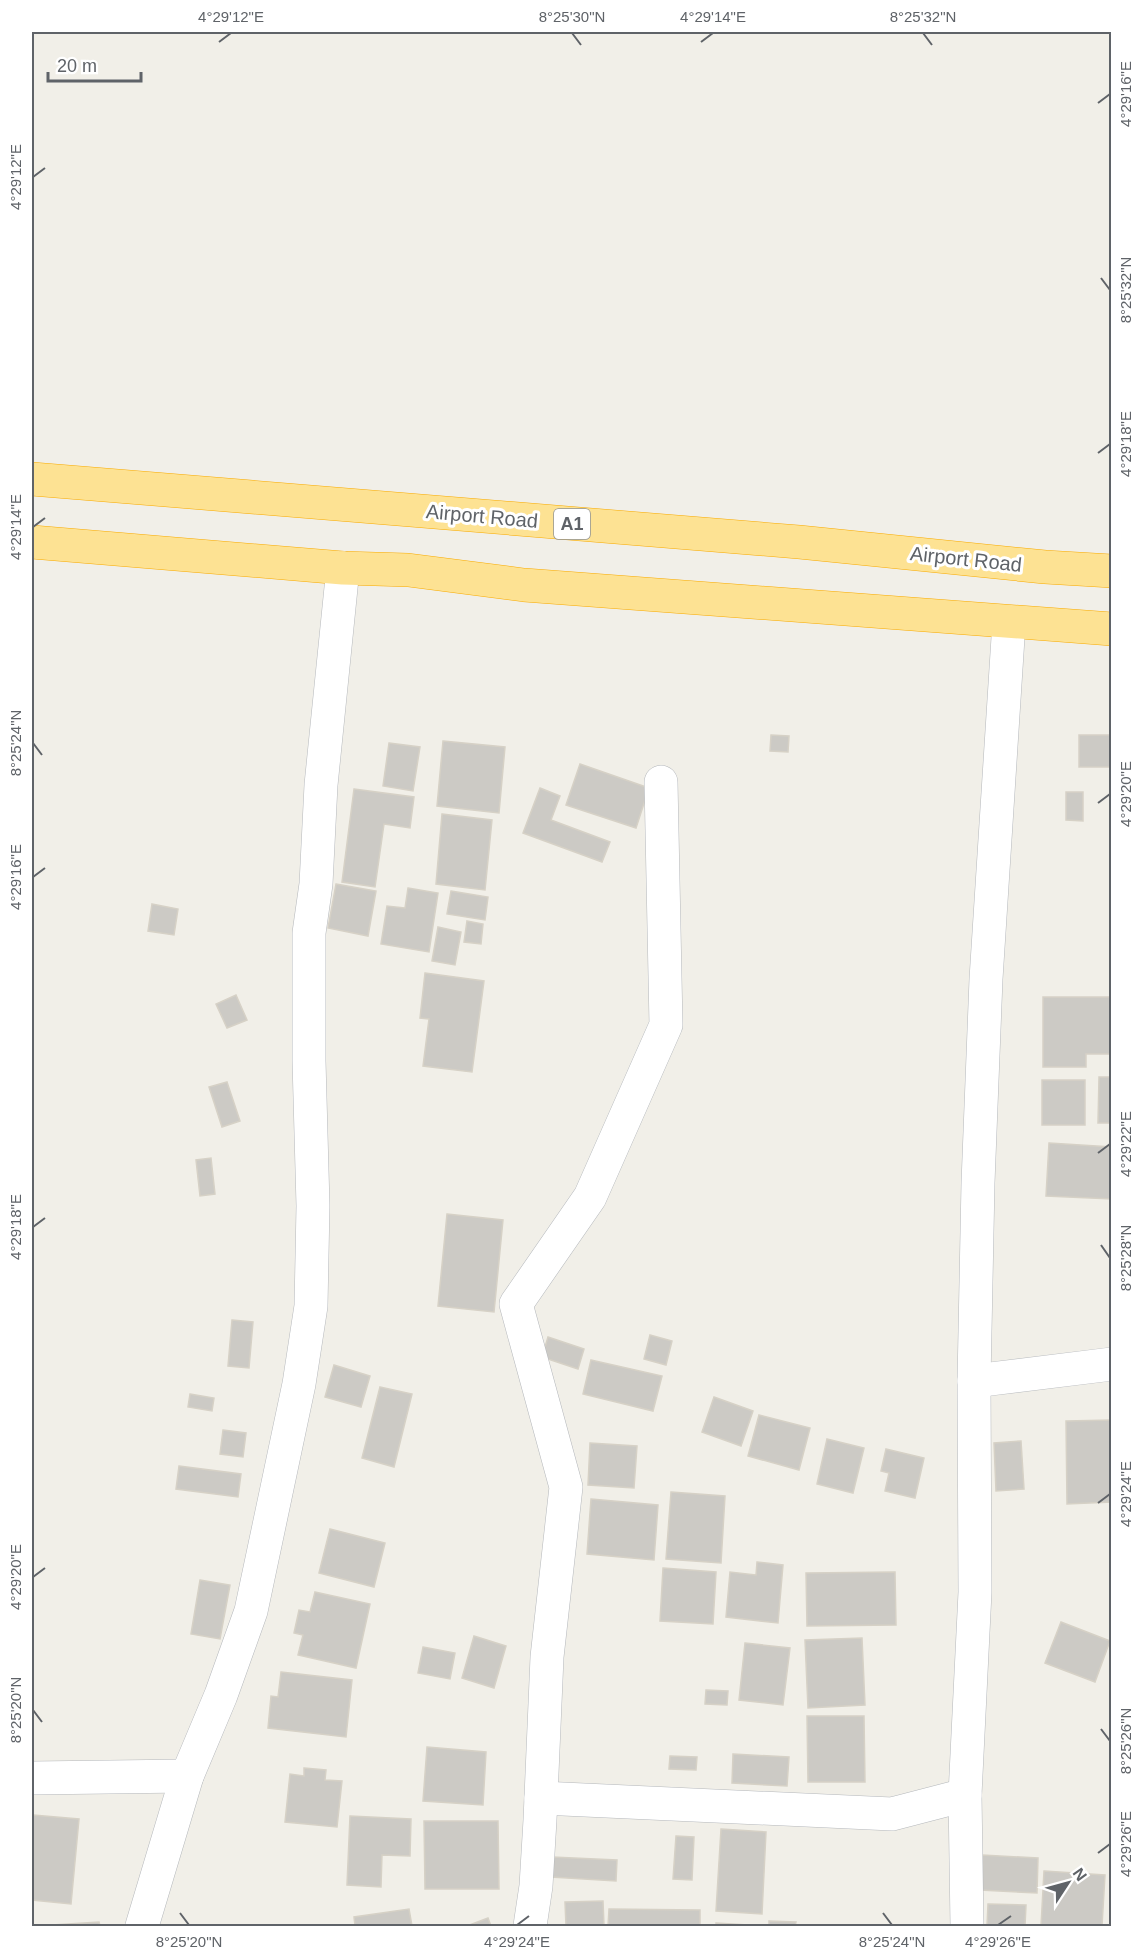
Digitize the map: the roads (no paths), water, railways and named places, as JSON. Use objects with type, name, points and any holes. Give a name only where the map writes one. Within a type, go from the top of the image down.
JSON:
[{"type":"highway","name":"Airport Road","points":[[32,478],[799,542],[1045,567],[1112,571]]},
{"type":"highway","points":[[32,542],[343,568],[408,570],[524,585],[1112,629]]},
{"type":"street","points":[[142,1926],[188,1776],[221,1695],[251,1611],[296,1396],[311,1306],[313,1206],[309,1061],[309,933],[316,884],[321,784],[343,568]]},
{"type":"street","points":[[967,1926],[965,1796],[975,1592],[974,1381],[978,1183],[986,980],[1009,622]]},
{"type":"street","points":[[530,1926],[536,1886],[547,1658],[566,1487],[516,1304],[590,1197],[666,1025],[660,782]]},
{"type":"street","points":[[974,1381],[1112,1364]]},
{"type":"street","points":[[32,1778],[188,1776]]},
{"type":"street","points":[[541,1798],[892,1814],[965,1796]]}]
